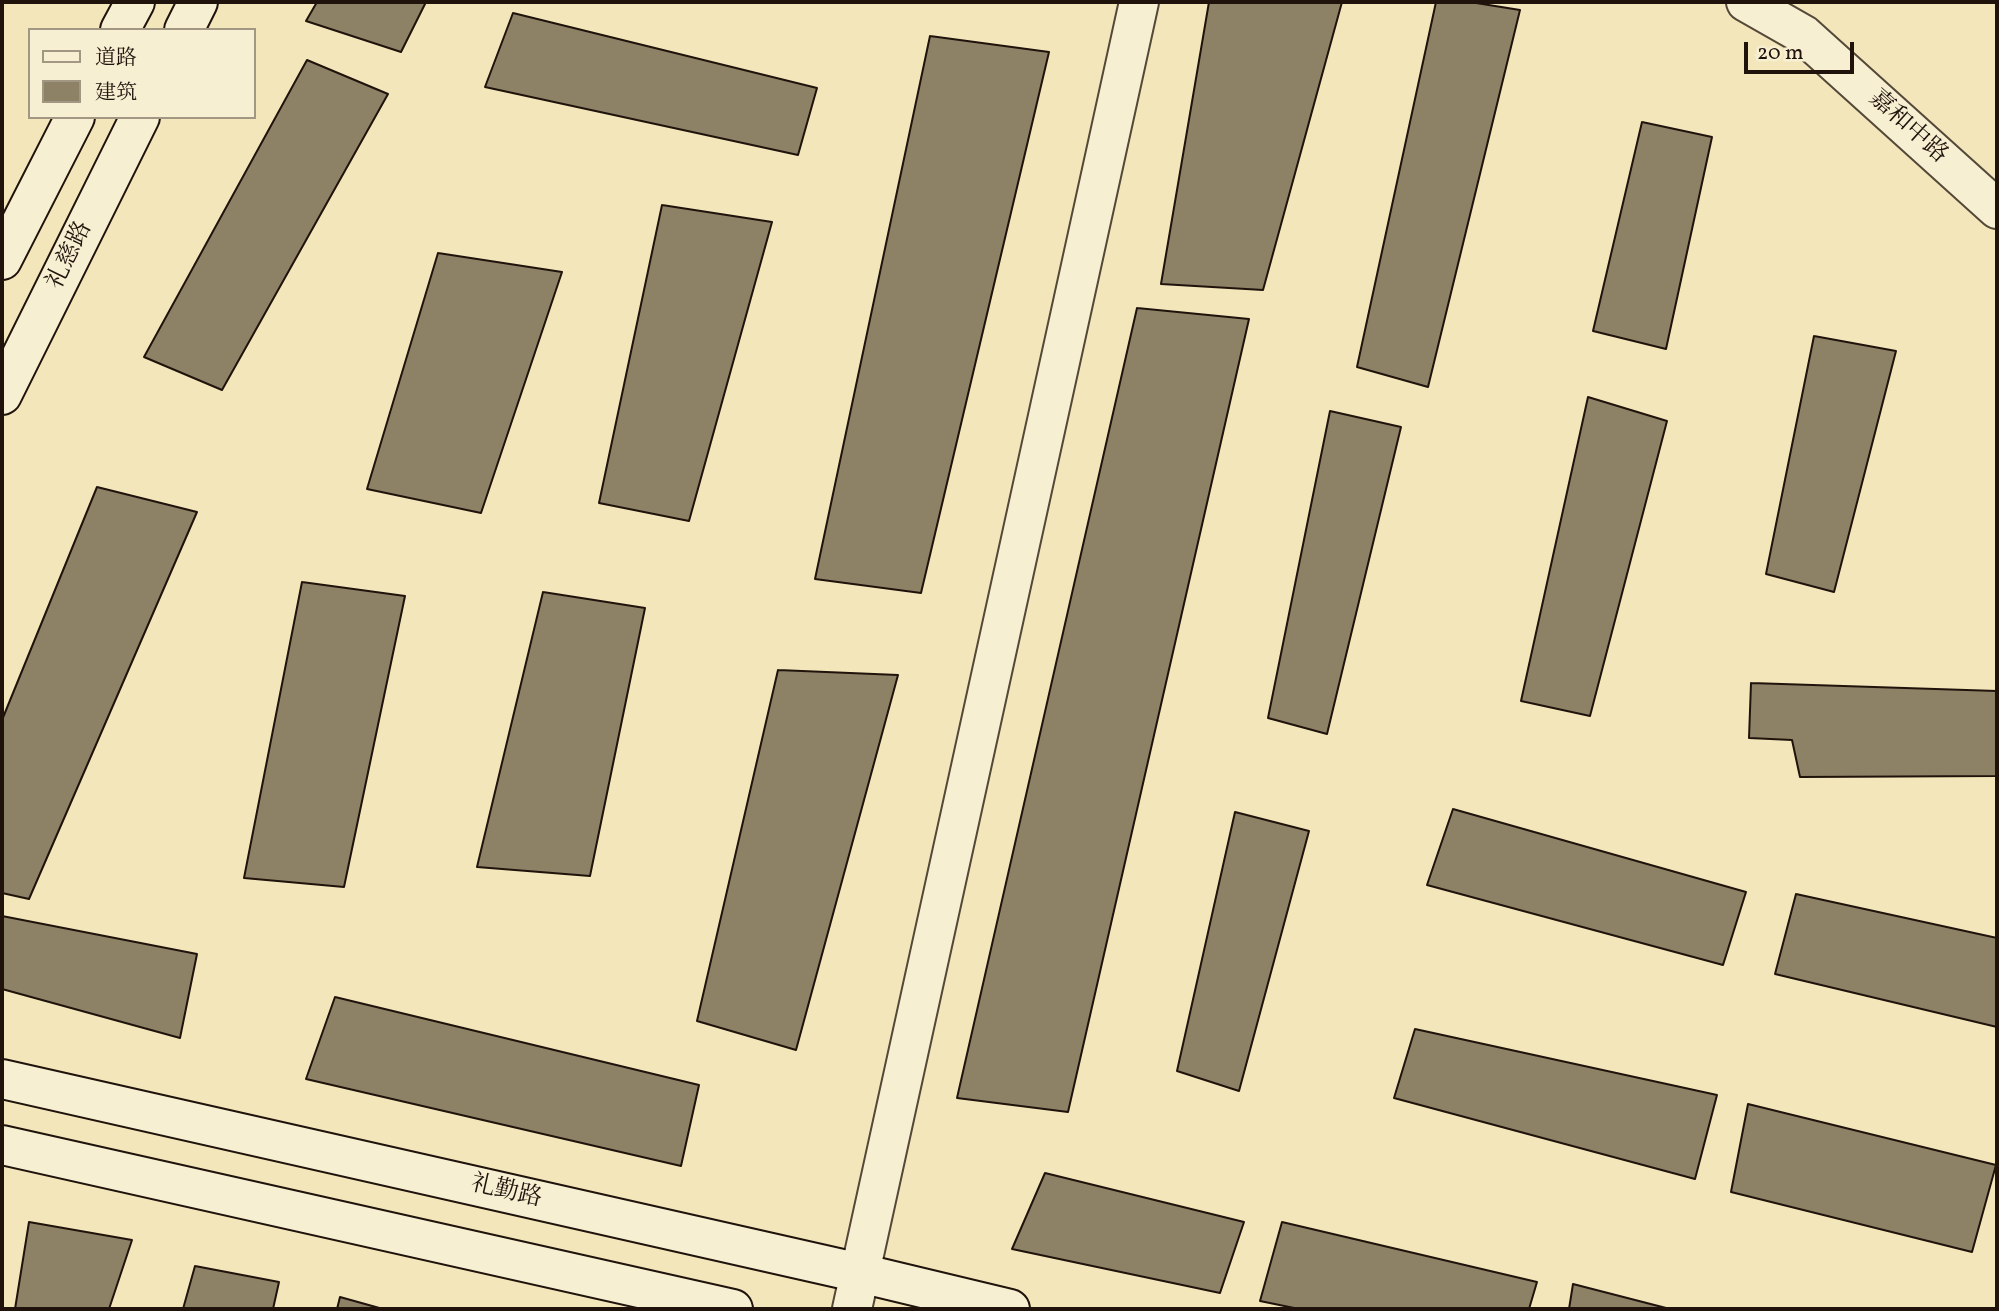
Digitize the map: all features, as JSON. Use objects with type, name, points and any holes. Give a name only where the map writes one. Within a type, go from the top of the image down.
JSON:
[{"type":"main road","points":[[121,28],[135,2]]},
{"type":"main road","points":[[185,28],[198,2]]},
{"type":"main road","points":[[852,1309],[1139,2]]},
{"type":"main road","name":"嘉和中路","points":[[1746,2],[1804,35],[1997,209]]},
{"type":"main road","points":[[2,260],[74,119]]},
{"type":"main road","name":"礼慈路","points":[[2,395],[139,119]]},
{"type":"main road","name":"礼勤路","points":[[2,1079],[1010,1309]]},
{"type":"main road","points":[[2,1144],[733,1309]]},
{"type":"building","points":[[317,2],[426,2],[401,52],[306,21]]},
{"type":"building","points":[[1209,2],[1342,2],[1263,290],[1161,284]]},
{"type":"building","points":[[1436,2],[1470,2],[1520,10],[1428,387],[1357,367]]},
{"type":"building","points":[[513,13],[817,88],[798,155],[485,87]]},
{"type":"building","points":[[930,36],[1049,52],[921,593],[815,579]]},
{"type":"building","points":[[307,60],[388,94],[222,390],[144,357]]},
{"type":"building","points":[[1642,122],[1712,137],[1666,349],[1593,331]]},
{"type":"building","points":[[662,205],[772,222],[689,521],[599,503]]},
{"type":"building","points":[[438,253],[562,272],[481,513],[367,489]]},
{"type":"building","points":[[1137,308],[1249,319],[1068,1112],[957,1098]]},
{"type":"building","points":[[1814,336],[1896,351],[1834,592],[1766,574]]},
{"type":"building","points":[[1588,397],[1667,421],[1590,716],[1521,701]]},
{"type":"building","points":[[1330,411],[1401,427],[1327,734],[1268,718]]},
{"type":"building","points":[[97,487],[197,512],[29,899],[2,893],[2,720]]},
{"type":"building","points":[[302,582],[405,596],[344,887],[244,878]]},
{"type":"building","points":[[543,592],[645,608],[590,876],[477,867]]},
{"type":"building","points":[[778,670],[898,675],[796,1050],[697,1021]]},
{"type":"building","points":[[1751,683],[1997,691],[1997,776],[1800,777],[1792,740],[1749,738]]},
{"type":"building","points":[[1453,809],[1746,892],[1723,965],[1427,885]]},
{"type":"building","points":[[1235,812],[1309,831],[1239,1091],[1177,1071]]},
{"type":"building","points":[[1796,894],[1997,938],[1997,1027],[1775,974]]},
{"type":"building","points":[[2,916],[197,954],[180,1038],[2,989]]},
{"type":"building","points":[[335,997],[699,1085],[681,1166],[306,1079]]},
{"type":"building","points":[[1415,1029],[1717,1095],[1695,1179],[1394,1098]]},
{"type":"building","points":[[1748,1104],[1996,1165],[1972,1252],[1731,1192]]},
{"type":"building","points":[[1045,1173],[1244,1222],[1220,1293],[1012,1249]]},
{"type":"building","points":[[29,1222],[132,1240],[109,1309],[15,1309]]},
{"type":"building","points":[[1282,1222],[1537,1282],[1529,1309],[1299,1309],[1260,1301]]},
{"type":"building","points":[[195,1266],[279,1282],[273,1309],[183,1309]]},
{"type":"building","points":[[1573,1284],[1670,1309],[1569,1309]]},
{"type":"building","points":[[340,1297],[383,1309],[337,1309]]}]
